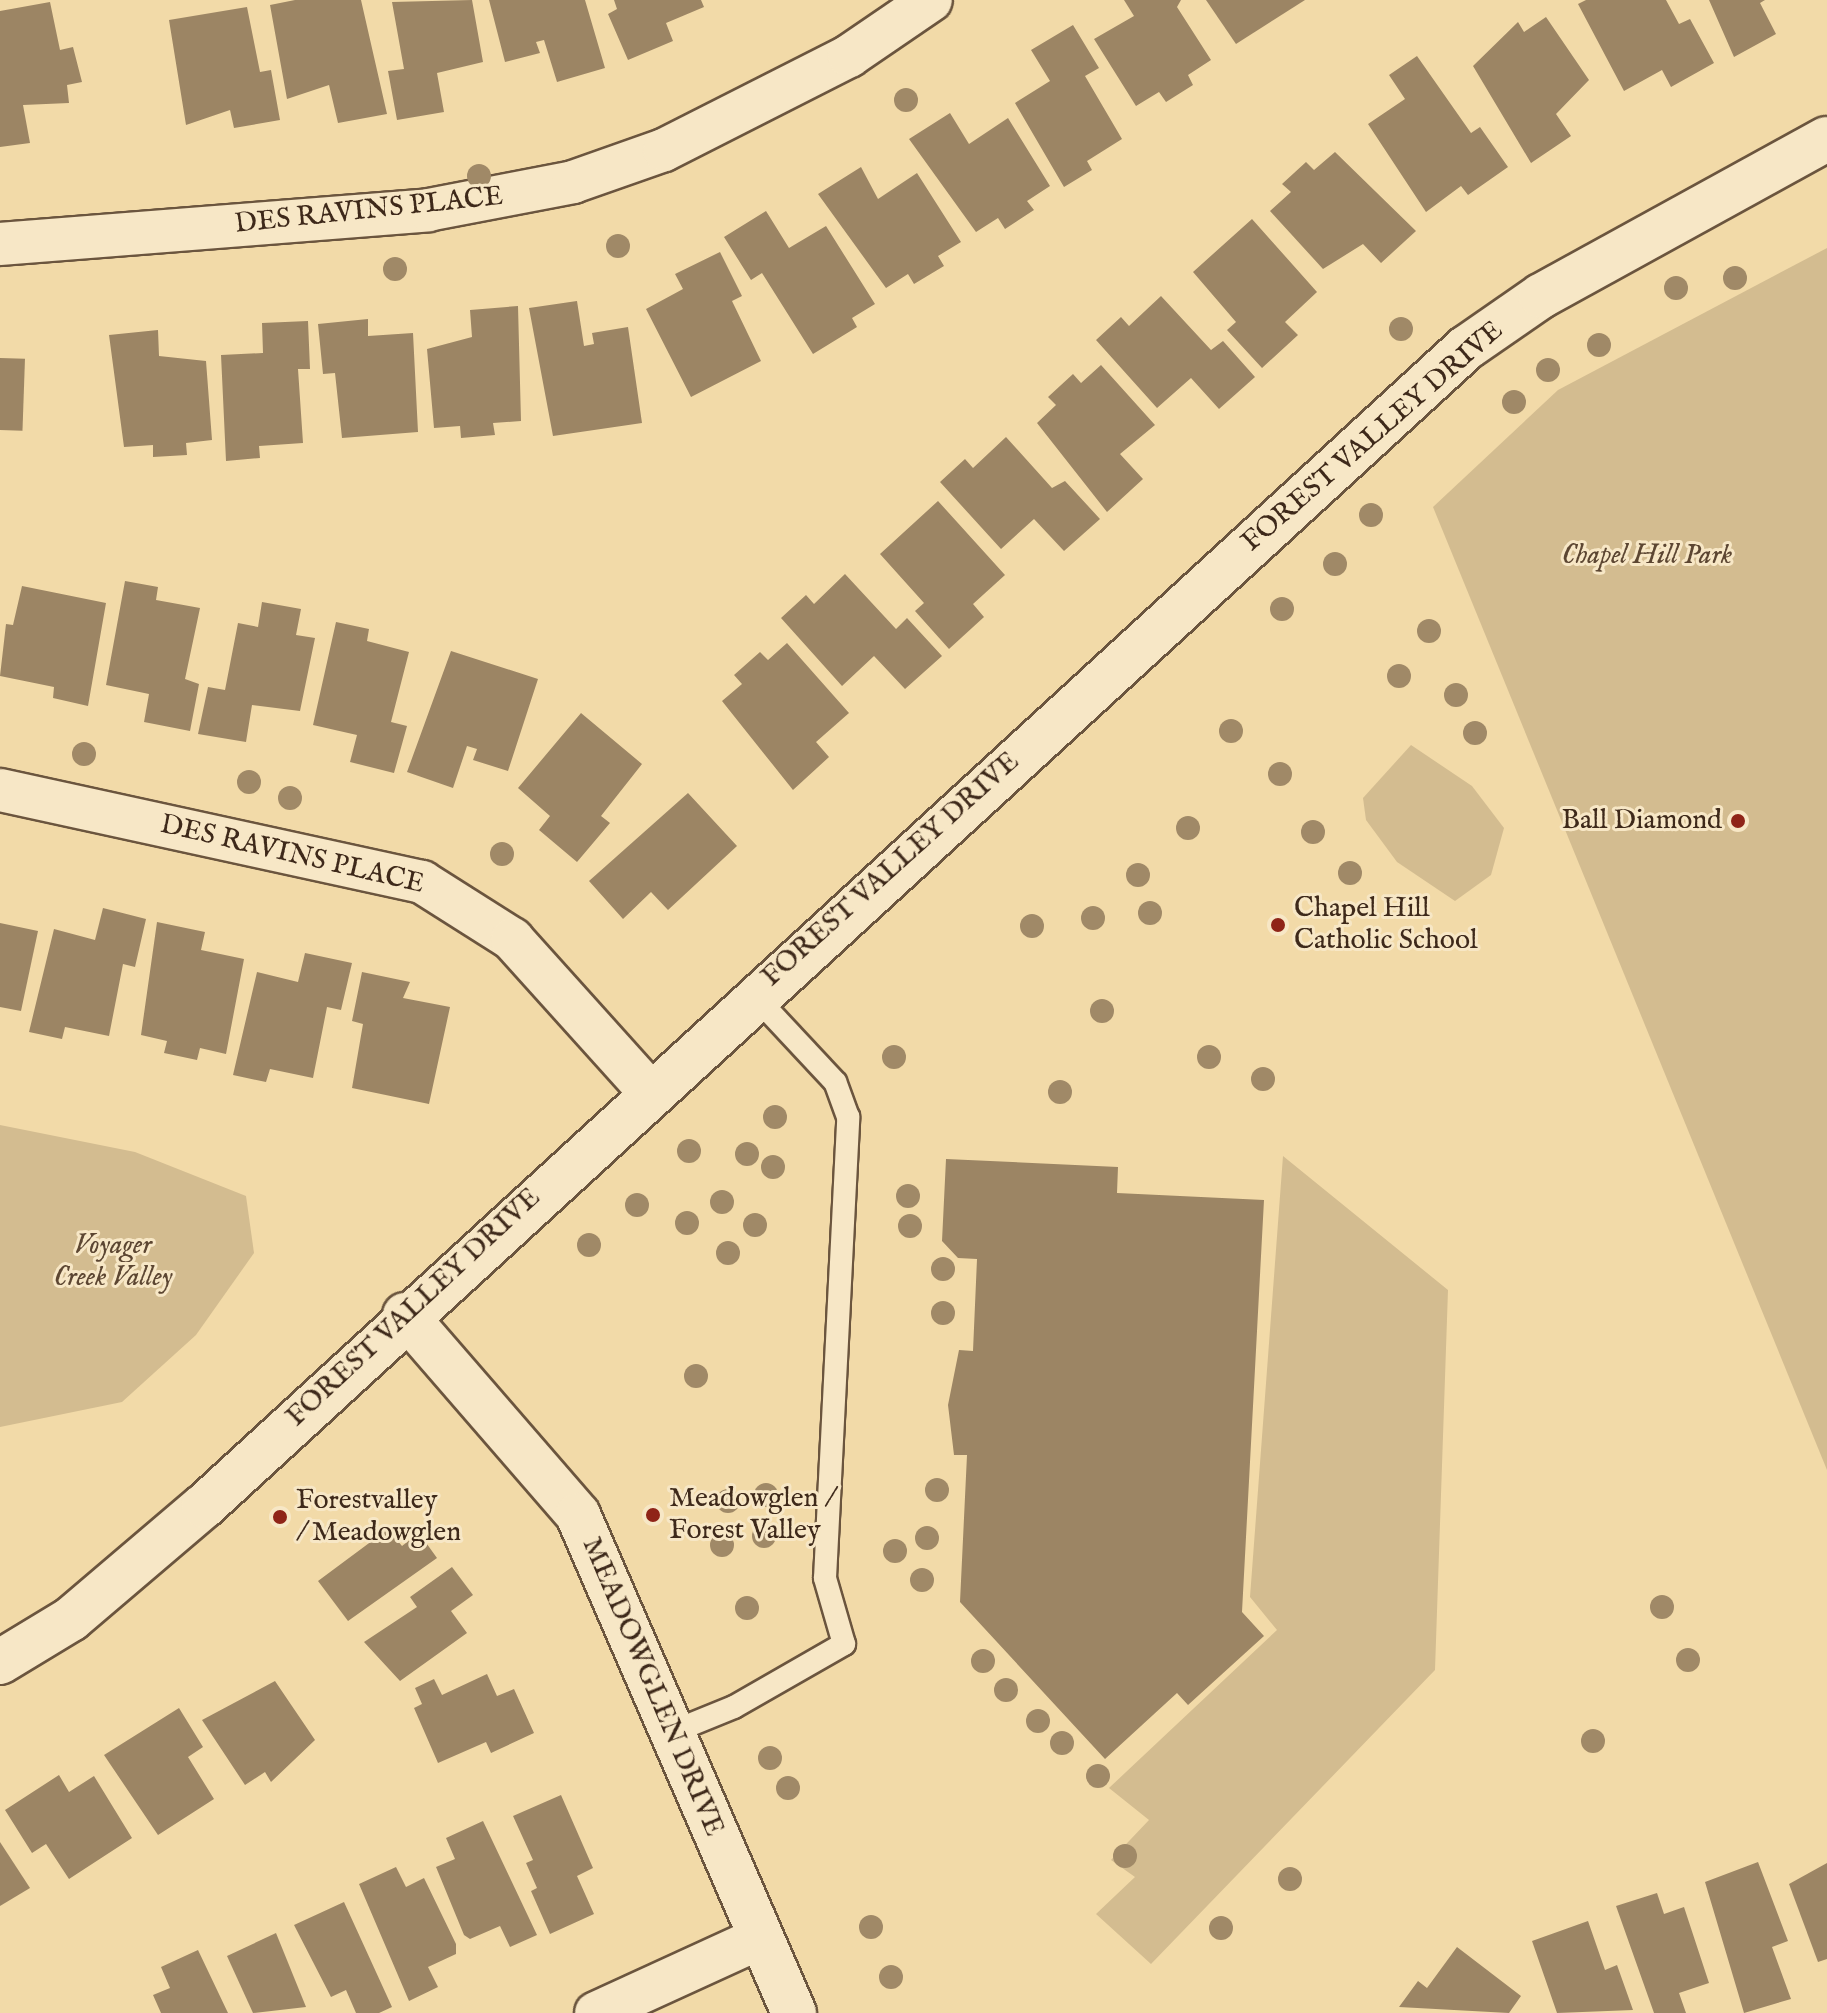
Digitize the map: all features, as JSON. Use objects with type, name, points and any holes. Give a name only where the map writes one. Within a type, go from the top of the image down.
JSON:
[{"type":"street","name":"DES RAVINS PLACE","points":[[0,244],[428,210],[573,182],[664,150],[735,114],[849,56],[931,0]]},
{"type":"street","name":"FOREST VALLEY DRIVE","points":[[0,1662],[71,1619],[168,1537],[649,1091],[1466,348],[1541,296],[1827,139]]},
{"type":"street","name":"DES RAVINS PLACE","points":[[0,790],[422,882],[472,907],[512,939],[649,1091]]},
{"type":"street","name":"MEADOWGLEN DRIVE","points":[[405,1315],[578,1515],[794,2013]]},
{"type":"street","points":[[596,2013],[760,1938]]},
{"type":"lane","points":[[670,1733],[734,1707],[844,1644],[825,1578],[848,1117],[835,1082],[754,995]]},
{"type":"green space","name":"Chapel Hill Park","points":[[1827,248],[1827,1470],[1433,507],[1558,390]]},
{"type":"green space","points":[[1411,745],[1472,786],[1504,828],[1491,875],[1455,901],[1397,862],[1366,820],[1363,798]]},
{"type":"green space","name":"Voyager Creek Valley","points":[[0,1125],[135,1152],[246,1196],[254,1253],[196,1335],[122,1402],[0,1427]]},
{"type":"green space","points":[[1283,1156],[1448,1290],[1435,1670],[1151,1964],[1096,1914],[1135,1877],[1111,1860],[1149,1820],[1109,1788],[1277,1630],[1250,1597]]},
{"type":"building","points":[[295,0],[361,0],[387,114],[338,123],[329,85],[287,99],[270,5]]},
{"type":"building","points":[[472,0],[483,62],[437,73],[444,112],[397,120],[388,71],[404,69],[392,2]]},
{"type":"building","points":[[489,0],[585,0],[605,68],[557,82],[544,40],[536,42],[540,53],[505,62]]},
{"type":"building","points":[[614,0],[701,0],[704,7],[666,23],[673,41],[628,60],[608,14],[617,9]]},
{"type":"building","points":[[1124,0],[1181,0],[1177,7],[1211,60],[1188,75],[1193,85],[1166,102],[1159,92],[1136,106],[1094,39],[1134,16]]},
{"type":"building","points":[[1206,0],[1305,0],[1236,44]]},
{"type":"building","points":[[1586,0],[1666,0],[1679,24],[1690,19],[1714,63],[1671,87],[1662,70],[1624,91],[1578,4]]},
{"type":"building","points":[[1709,0],[1765,0],[1760,3],[1776,34],[1734,57]]},
{"type":"building","points":[[50,2],[60,50],[73,47],[82,82],[67,85],[69,103],[23,105],[30,143],[0,147],[0,11]]},
{"type":"building","points":[[247,7],[260,72],[271,70],[280,120],[234,128],[230,110],[186,125],[169,20]]},
{"type":"building","points":[[1546,17],[1589,80],[1556,114],[1571,136],[1531,163],[1473,66],[1518,22],[1524,32]]},
{"type":"building","points":[[1073,25],[1099,68],[1085,76],[1122,139],[1087,161],[1092,170],[1064,187],[1015,103],[1050,81],[1031,50]]},
{"type":"building","points":[[1417,56],[1471,133],[1480,127],[1508,167],[1468,195],[1461,186],[1426,212],[1368,124],[1405,99],[1389,75]]},
{"type":"building","points":[[950,113],[969,144],[1008,118],[1050,186],[1027,201],[1034,210],[1005,229],[998,218],[976,232],[909,139]]},
{"type":"building","points":[[1335,152],[1416,231],[1381,263],[1363,244],[1323,269],[1270,211],[1291,192],[1282,184],[1306,162],[1314,170]]},
{"type":"building","points":[[861,167],[878,199],[917,173],[961,242],[938,256],[944,266],[914,284],[908,274],[886,288],[818,194]]},
{"type":"building","points":[[766,211],[789,248],[826,226],[875,304],[852,318],[857,327],[813,354],[762,273],[751,280],[724,237]]},
{"type":"building","points":[[1252,219],[1317,292],[1285,322],[1298,335],[1262,368],[1227,330],[1236,322],[1193,272]]},
{"type":"building","points":[[720,252],[742,296],[732,301],[761,361],[691,397],[646,309],[683,289],[675,274]]},
{"type":"building","points":[[1161,296],[1211,350],[1223,341],[1255,377],[1219,409],[1191,378],[1157,408],[1096,340],[1121,317],[1129,326]]},
{"type":"building","points":[[577,301],[584,346],[594,344],[592,333],[628,327],[642,423],[553,436],[529,308]]},
{"type":"building","points":[[518,306],[521,421],[493,423],[495,435],[461,438],[460,426],[434,428],[427,349],[472,337],[470,310]]},
{"type":"building","points":[[368,319],[368,336],[413,333],[418,432],[342,438],[335,373],[323,374],[318,324]]},
{"type":"building","points":[[308,321],[310,369],[298,369],[303,443],[259,446],[260,458],[226,461],[221,355],[263,353],[262,323]]},
{"type":"building","points":[[158,330],[159,356],[206,361],[212,440],[186,443],[187,455],[153,457],[153,445],[124,447],[109,335]]},
{"type":"building","points":[[0,358],[25,359],[22,431],[0,430]]},
{"type":"building","points":[[1101,365],[1155,425],[1120,454],[1143,479],[1107,512],[1037,423],[1056,405],[1048,397],[1073,374],[1081,383]]},
{"type":"building","points":[[1006,437],[1052,488],[1065,481],[1100,519],[1064,551],[1034,519],[1001,549],[940,482],[965,459],[973,468]]},
{"type":"building","points":[[938,501],[1005,575],[973,604],[984,617],[949,649],[915,611],[924,603],[880,554]]},
{"type":"building","points":[[845,574],[896,629],[907,618],[942,656],[905,689],[874,656],[842,686],[781,618],[806,595],[814,604]]},
{"type":"building","points":[[125,581],[158,587],[156,600],[200,608],[185,679],[199,684],[190,731],[144,722],[149,694],[106,685]]},
{"type":"building","points":[[22,586],[106,603],[88,706],[53,698],[54,687],[0,676],[6,624],[13,625]]},
{"type":"building","points":[[262,602],[301,609],[296,635],[315,638],[300,711],[252,705],[246,742],[198,734],[208,687],[225,690],[238,623],[258,627]]},
{"type":"building","points":[[336,622],[369,629],[367,641],[409,652],[391,722],[407,726],[394,773],[350,762],[357,735],[313,725]]},
{"type":"building","points":[[787,643],[849,713],[816,742],[829,757],[793,790],[722,701],[742,684],[734,675],[760,652],[768,660]]},
{"type":"building","points":[[451,651],[538,679],[508,771],[473,760],[477,749],[467,746],[453,788],[407,772]]},
{"type":"building","points":[[581,713],[642,764],[601,816],[610,823],[577,862],[539,830],[550,816],[518,788]]},
{"type":"building","points":[[688,793],[737,846],[668,910],[651,892],[623,919],[589,881]]},
{"type":"building","points":[[103,908],[146,919],[135,967],[123,964],[109,1036],[65,1027],[62,1039],[29,1032],[54,929],[95,940]]},
{"type":"building","points":[[157,922],[205,932],[201,950],[244,959],[226,1054],[200,1048],[197,1060],[164,1053],[167,1041],[141,1035]]},
{"type":"building","points":[[0,923],[38,931],[21,1011],[0,1007]]},
{"type":"building","points":[[305,953],[352,963],[341,1010],[327,1007],[313,1078],[270,1069],[266,1082],[233,1075],[257,972],[298,982]]},
{"type":"building","points":[[362,972],[410,982],[403,998],[450,1007],[429,1104],[352,1088],[363,1024],[352,1021]]},
{"type":"building","points":[[946,1159],[1118,1167],[1117,1193],[1264,1200],[1242,1612],[1264,1636],[1188,1705],[1177,1693],[1105,1759],[960,1602],[967,1455],[954,1455],[948,1405],[959,1350],[973,1351],[977,1259],[958,1258],[942,1241]]},
{"type":"building","points":[[388,1529],[402,1546],[419,1533],[437,1558],[348,1621],[318,1581]]},
{"type":"building","points":[[452,1567],[473,1595],[451,1611],[467,1633],[400,1681],[364,1642],[417,1607],[410,1597]]},
{"type":"building","points":[[487,1674],[497,1696],[514,1689],[534,1733],[491,1753],[486,1742],[438,1763],[414,1708],[422,1704],[415,1688],[434,1679],[442,1695]]},
{"type":"building","points":[[275,1681],[315,1740],[271,1782],[265,1772],[245,1785],[202,1720]]},
{"type":"building","points":[[179,1708],[203,1747],[188,1757],[214,1799],[158,1835],[104,1755]]},
{"type":"building","points":[[59,1775],[69,1792],[94,1776],[132,1838],[69,1879],[46,1844],[32,1853],[5,1810]]},
{"type":"building","points":[[561,1795],[593,1868],[577,1876],[594,1914],[550,1934],[531,1891],[537,1888],[526,1863],[533,1860],[513,1816]]},
{"type":"building","points":[[483,1821],[537,1935],[510,1947],[500,1926],[470,1939],[464,1935],[436,1867],[455,1859],[446,1838]]},
{"type":"building","points":[[0,1842],[30,1888],[0,1906]]},
{"type":"building","points":[[1758,1862],[1788,1941],[1772,1947],[1791,1999],[1744,2013],[1705,1882]]},
{"type":"building","points":[[1827,1863],[1827,1959],[1818,1962],[1789,1884]]},
{"type":"building","points":[[396,1867],[406,1887],[424,1878],[456,1944],[456,1954],[428,1967],[438,1987],[409,2001],[359,1884]]},
{"type":"building","points":[[1657,1893],[1664,1914],[1684,1907],[1709,1983],[1679,1993],[1686,2013],[1654,2013],[1616,1906]]},
{"type":"building","points":[[344,1902],[392,2007],[379,2013],[356,2013],[346,1990],[331,1997],[294,1925]]},
{"type":"building","points":[[1588,1921],[1605,1970],[1617,1965],[1633,2010],[1557,2013],[1532,1941]]},
{"type":"building","points":[[276,1933],[306,2007],[253,2013],[227,1956]]},
{"type":"building","points":[[1457,1947],[1521,1996],[1509,2013],[1399,2007],[1418,1981],[1427,1988]]},
{"type":"building","points":[[198,1950],[228,2013],[161,2013],[153,1995],[170,1988],[161,1967]]},
{"type":"place","name":"Ball Diamond","points":[[1738,821]]},
{"type":"place","name":"Chapel Hill Catholic School","points":[[1278,925]]},
{"type":"place","name":"Meadowglen / Forest Valley","points":[[653,1515]]},
{"type":"place","name":"Forestvalley / Meadowglen","points":[[280,1517]]}]
